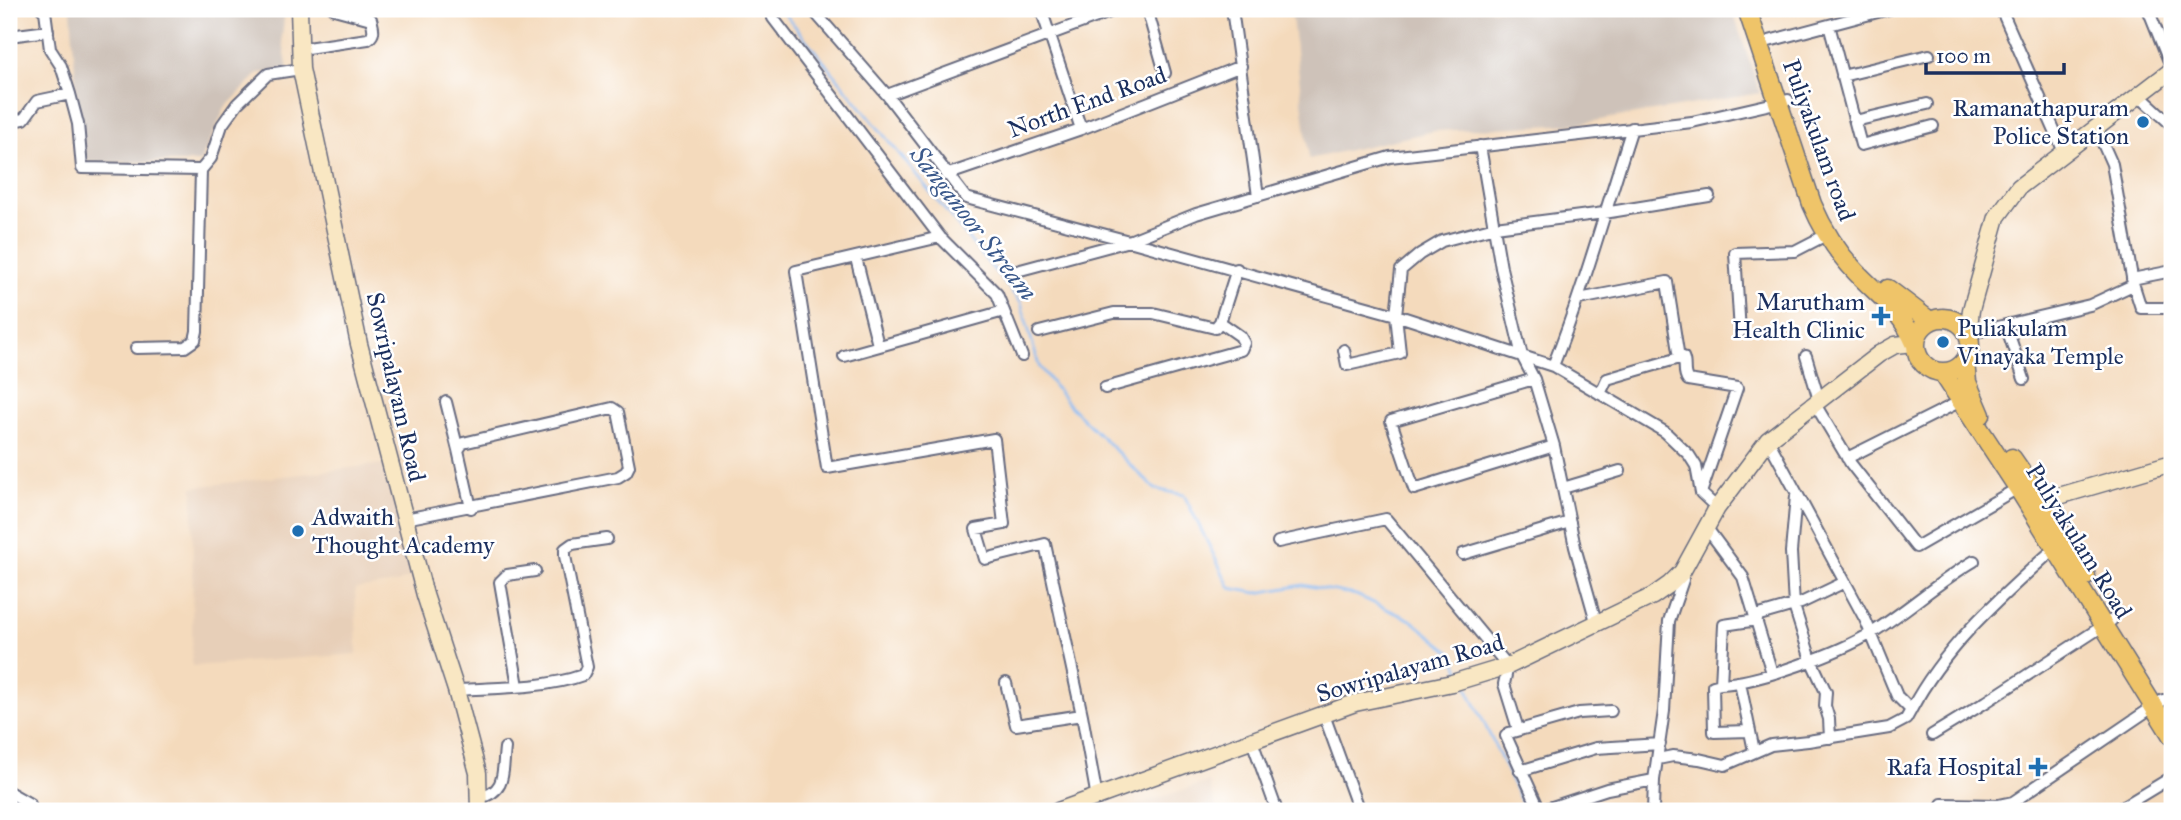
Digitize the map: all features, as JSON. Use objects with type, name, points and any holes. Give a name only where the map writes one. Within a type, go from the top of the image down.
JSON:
[{"type":"main road","name":"Puliyakulam road","points":[[1747,9],[1823,207],[1839,237],[1860,263],[1888,290],[1930,321]]},
{"type":"main road","name":"Puliyakulam road","points":[[1758,9],[1812,204],[1826,235],[1856,272],[1902,316],[1922,362],[1934,371],[1942,372]]},
{"type":"main road","points":[[1914,343],[1920,330],[1930,321],[1947,319],[1955,322],[1968,334],[1971,348],[1965,362],[1967,382],[1981,415],[2023,486]]},
{"type":"main road","points":[[1942,372],[1951,372],[1965,362]]},
{"type":"main road","name":"Puliyakulam Road","points":[[1942,372],[2023,486],[2055,548],[2108,622],[2163,707],[2172,736]]},
{"type":"main road","name":"Puliyakulam Road","points":[[2023,486],[2042,500],[2108,622]]},
{"type":"street","points":[[42,9],[45,11],[50,49],[61,66],[78,124],[82,168],[201,170]]},
{"type":"street","name":"Sowripalayam Road","points":[[299,9],[301,69],[359,344],[425,595],[456,690],[478,773],[479,804]]},
{"type":"street","points":[[300,49],[372,36],[374,32],[371,19],[334,9]]},
{"type":"street","points":[[770,9],[773,18],[940,237],[997,294],[1022,356]]},
{"type":"street","points":[[813,11],[827,9]]},
{"type":"street","points":[[1041,9],[1081,129]]},
{"type":"street","points":[[887,96],[1118,9]]},
{"type":"street","points":[[1147,9],[1165,73]]},
{"type":"street","points":[[1232,9],[1258,197]]},
{"type":"street","points":[[1769,41],[1889,9]]},
{"type":"street","points":[[2001,9],[2064,152]]},
{"type":"street","points":[[2148,9],[2172,70],[2019,187],[1997,217],[1971,310],[1968,334],[2090,305],[2133,282],[2172,271]]},
{"type":"street","points":[[813,11],[887,96],[966,198],[1237,269],[1396,315],[1553,366],[1665,432],[1683,447],[1696,466],[1701,493],[1717,508]]},
{"type":"street","points":[[1829,25],[1861,145],[1933,126]]},
{"type":"street","points":[[9,36],[48,31]]},
{"type":"street","points":[[1842,76],[1929,55]]},
{"type":"street","name":"North End Road","points":[[946,175],[1081,129],[1241,66]]},
{"type":"street","points":[[136,348],[185,347],[195,340],[201,170],[211,158],[222,125],[237,104],[268,74],[301,69]]},
{"type":"street","points":[[9,121],[24,119],[37,101],[70,94]]},
{"type":"street","points":[[2139,95],[2172,125]]},
{"type":"street","points":[[1013,272],[1129,241],[1196,214],[1390,157],[1692,122],[1783,101]]},
{"type":"street","points":[[1855,121],[1927,104]]},
{"type":"street","points":[[1553,366],[1580,299],[1632,128]]},
{"type":"street","points":[[2096,128],[2112,164],[2133,282],[2141,308],[2172,308]]},
{"type":"street","points":[[1480,146],[1521,356],[1534,379],[1554,446],[1574,547],[1597,625]]},
{"type":"street","points":[[1344,350],[1347,365],[1400,354],[1396,315],[1401,270],[1420,254],[1443,241],[1495,227],[1709,196]]},
{"type":"street","points":[[1740,332],[1735,253],[1795,251],[1826,235]]},
{"type":"street","points":[[940,237],[796,271],[827,468],[994,439],[1004,524],[976,529],[985,559],[1045,544],[1097,799]]},
{"type":"street","points":[[856,258],[878,345]]},
{"type":"street","points":[[1039,332],[1115,313],[1153,313],[1215,328],[1220,322],[1237,269]]},
{"type":"street","points":[[1580,299],[1667,282],[1679,358]]},
{"type":"street","points":[[844,356],[1004,311]]},
{"type":"street","points":[[1105,388],[1241,350],[1244,343],[1240,336],[1220,322]]},
{"type":"street","points":[[2006,326],[2024,379]]},
{"type":"street","name":"Sowripalayam Road","points":[[1058,811],[1355,703],[1452,683],[1508,666],[1653,596],[1682,572],[1717,508],[1768,440],[1879,354],[1895,345],[1914,343]]},
{"type":"street","points":[[1806,356],[1817,402],[1847,458],[1916,547],[2023,486]]},
{"type":"street","points":[[1600,394],[1607,379],[1683,357],[1684,375],[1688,380],[1737,388],[1701,493]]},
{"type":"street","points":[[1534,379],[1391,421],[1415,489],[1554,446]]},
{"type":"street","points":[[1847,458],[1961,401]]},
{"type":"street","points":[[446,402],[471,508]]},
{"type":"street","points":[[405,519],[618,477],[626,472],[629,466],[618,412],[612,408],[472,439],[463,443],[458,450]]},
{"type":"street","points":[[1768,440],[1871,633],[1897,696],[1911,709]]},
{"type":"street","points":[[2042,500],[2172,463]]},
{"type":"street","points":[[1563,488],[1620,471]]},
{"type":"street","points":[[1796,496],[1791,552],[1794,606],[1811,660],[1826,692],[1825,706],[1830,737]]},
{"type":"street","points":[[1278,542],[1386,519],[1508,666],[1504,684],[1518,729]]},
{"type":"street","points":[[1463,554],[1570,522]]},
{"type":"street","points":[[1706,527],[1743,577],[1772,673]]},
{"type":"street","points":[[456,690],[518,686],[573,679],[583,675],[587,667],[565,549],[572,544],[607,539]]},
{"type":"street","points":[[1658,759],[1673,756],[1725,765],[1771,745],[1889,728],[1906,719],[1954,646],[1998,600],[2055,548]]},
{"type":"street","points":[[1750,731],[1714,733],[1713,686],[1740,683],[1811,660],[1871,633],[1950,575],[1974,561]]},
{"type":"street","points":[[518,686],[500,582],[507,575],[535,571]]},
{"type":"street","points":[[1653,811],[1669,621],[1683,580],[1682,572]]},
{"type":"street","points":[[1721,684],[1724,625],[1794,606],[1844,582]]},
{"type":"street","points":[[1932,735],[2108,622]]},
{"type":"street","points":[[1006,683],[1016,725],[1082,715]]},
{"type":"street","points":[[1740,683],[1754,751]]},
{"type":"street","points":[[1942,804],[2015,807],[2163,707]]},
{"type":"street","points":[[1611,711],[1579,713],[1518,729],[1506,736],[1540,811],[1607,789],[1654,780]]},
{"type":"street","points":[[1324,715],[1359,811]]},
{"type":"street","points":[[1252,741],[1277,811]]},
{"type":"street","points":[[1520,771],[1596,748],[1660,744]]},
{"type":"street","points":[[479,804],[501,785],[505,748]]},
{"type":"street","points":[[2116,811],[2172,777]]},
{"type":"street","points":[[9,792],[30,804],[31,811]]},
{"type":"shaded area","points":[[71,9],[285,9],[282,37],[288,70],[259,73],[225,108],[200,162],[81,162]]},
{"type":"shaded area","points":[[1291,9],[1732,9],[1760,93],[1576,124],[1434,131],[1309,159]]},
{"type":"shaded area","name":"Adwaith Thought Academy","points":[[384,464],[415,575],[397,583],[355,589],[357,654],[192,666],[193,487]]},
{"type":"shaded area","points":[[1209,782],[1217,811],[1116,811]]},
{"type":"waterway","name":"Sanganoor Stream","points":[[781,9],[1021,303],[1039,366],[1067,403],[1155,489],[1184,495],[1230,588],[1257,593],[1303,585],[1356,595],[1411,620],[1451,652],[1462,675]]},
{"type":"waterway","name":"Sanganoor Stream","points":[[1466,685],[1526,811]]},
{"type":"place","name":"Ramanathapuram Police Station","points":[[2143,122]]},
{"type":"place","name":"Marutham Health Clinic","points":[[1881,316]]},
{"type":"place","name":"Puliakulam Vinayaka Temple","points":[[1943,342]]},
{"type":"place","name":"Adwaith Thought Academy","points":[[298,531]]},
{"type":"place","name":"Rafa Hospital","points":[[2038,767]]}]
